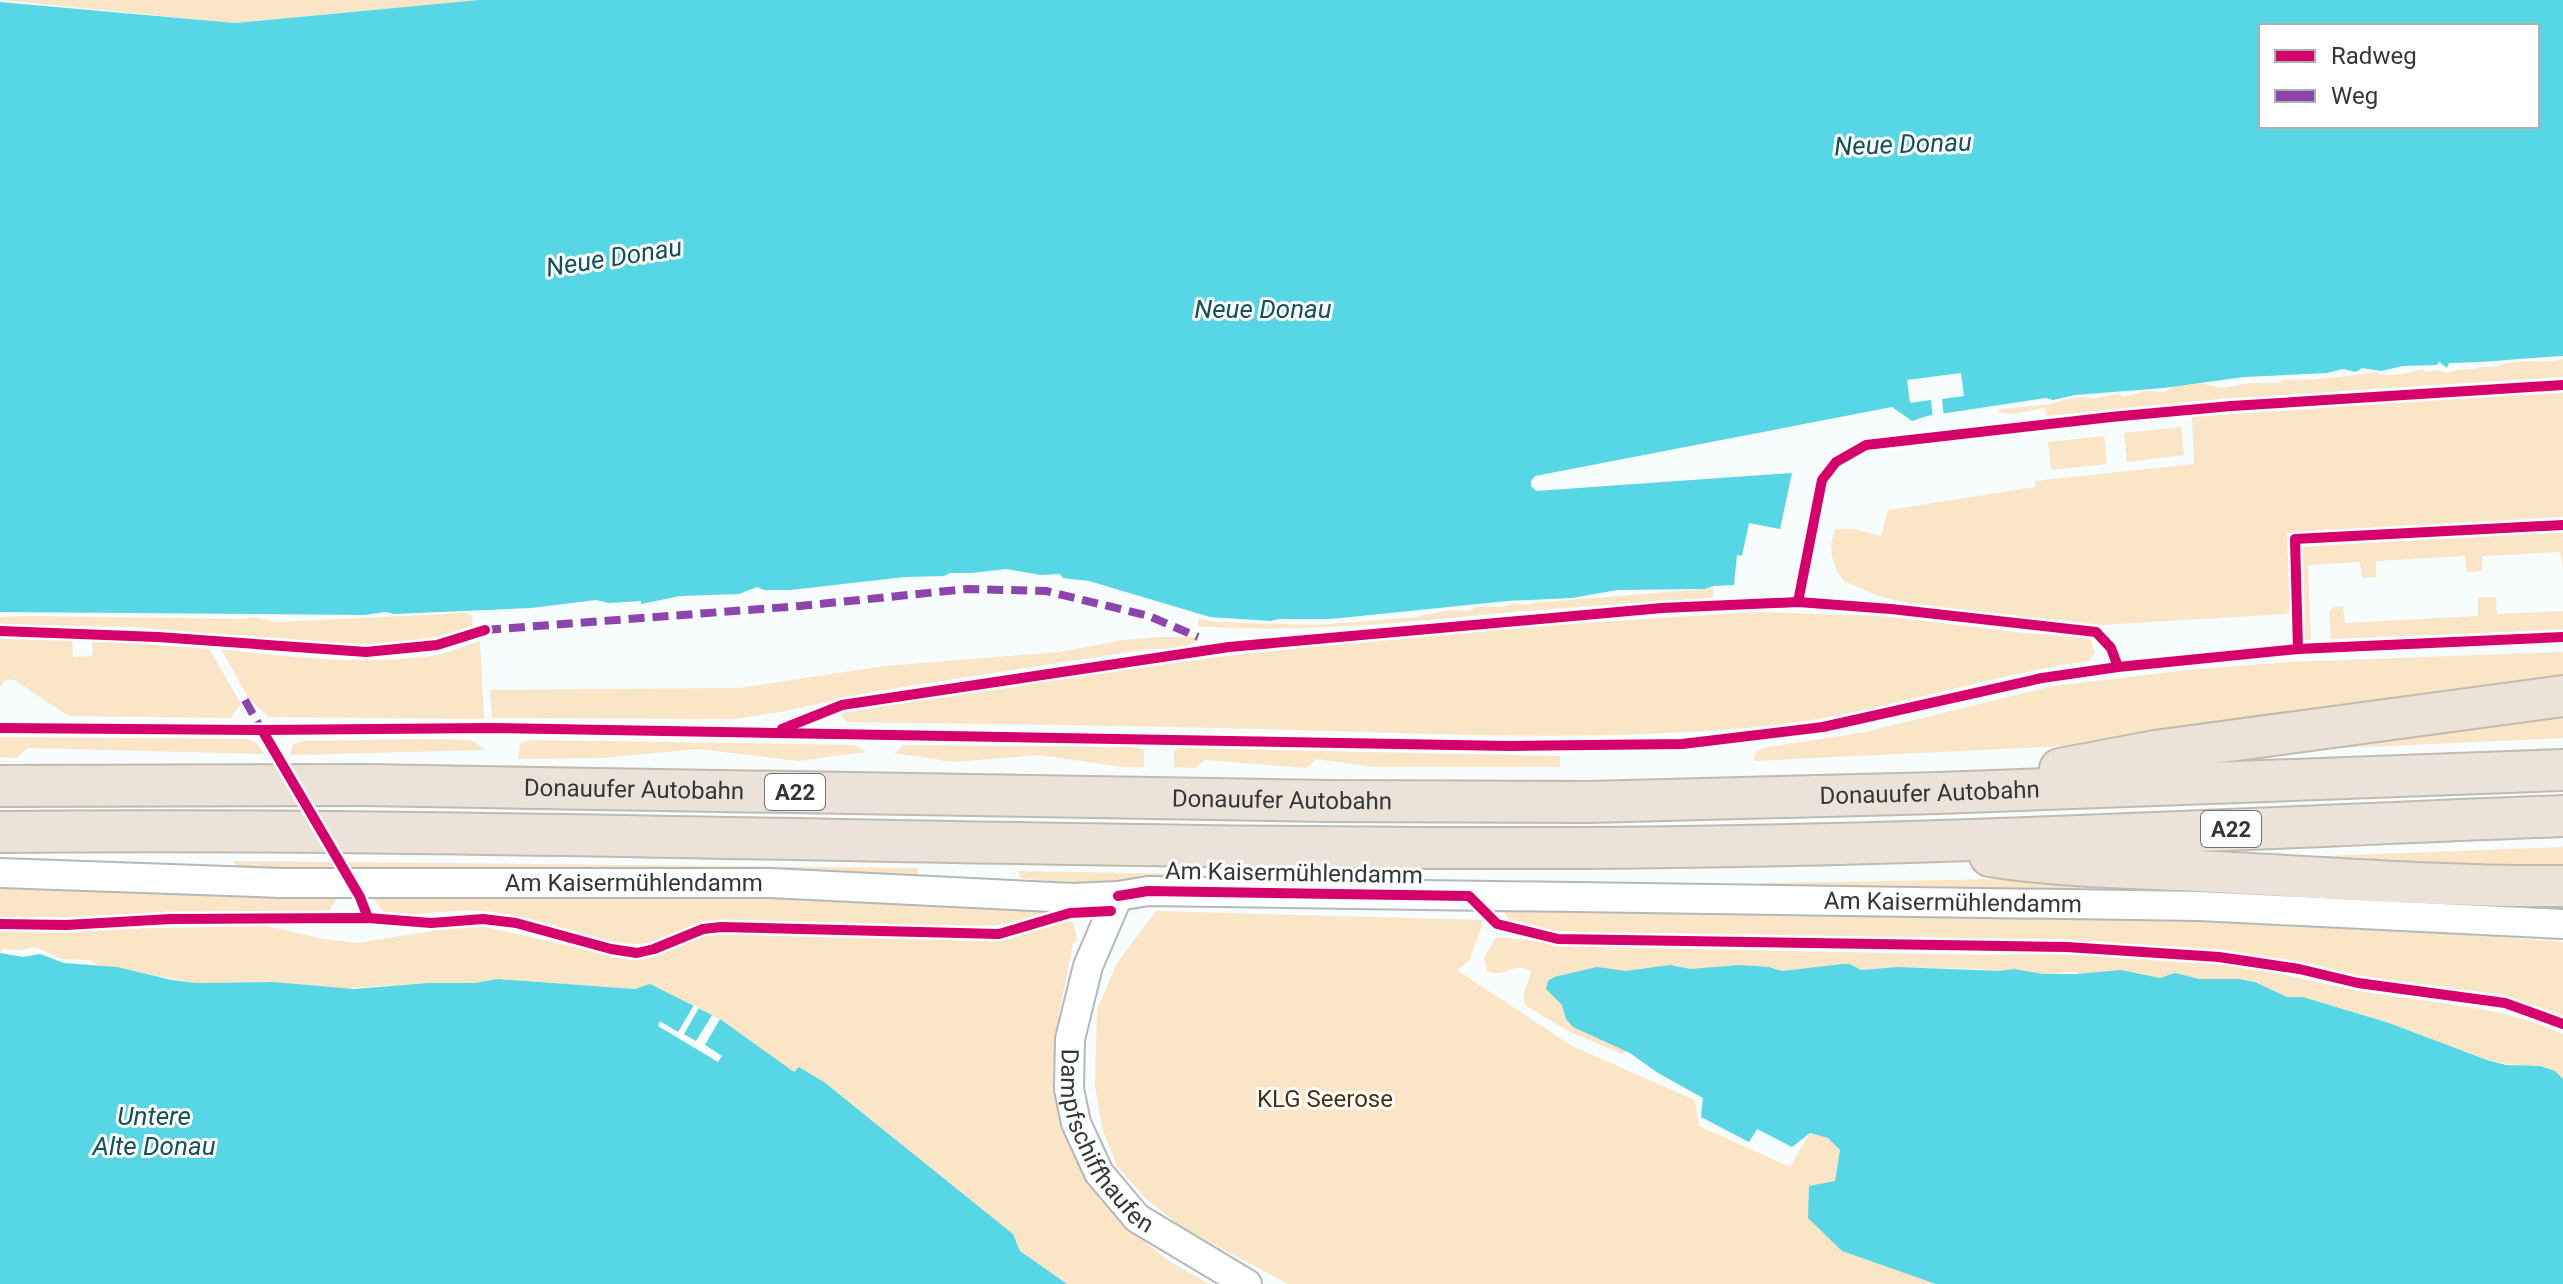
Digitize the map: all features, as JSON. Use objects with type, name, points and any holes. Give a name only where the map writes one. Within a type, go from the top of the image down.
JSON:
[{"type":"highway","points":[[1938,793],[2155,751],[2563,696]]},
{"type":"highway","name":"Donauufer Autobahn","points":[[0,786],[365,785],[1435,802],[1738,800],[2563,770]]},
{"type":"highway","name":"Donauufer Autobahn","points":[[0,832],[364,831],[1575,848],[1899,841],[2563,816]]},
{"type":"highway","points":[[1899,841],[2046,865],[2479,887],[2563,886]]},
{"type":"street","name":"Am Kaisermühlendamm","points":[[0,873],[281,883],[770,883],[1073,898],[1148,891],[2199,906],[2563,924]]},
{"type":"street","name":"Dampfschiffhaufen","points":[[1118,896],[1088,966],[1070,1039],[1069,1089],[1076,1123],[1099,1173],[1137,1218],[1247,1284]]},
{"type":"green space","points":[[0,0],[479,0],[235,23]]},
{"type":"green space","points":[[2563,359],[2563,377],[2221,399],[2046,416],[2045,408],[2013,414],[1999,412],[1999,409],[2044,405],[2079,397],[2119,394],[2123,397],[2146,391],[2164,392],[2176,386],[2200,383],[2222,388],[2251,383],[2279,383],[2285,379],[2374,373],[2395,375],[2422,369],[2447,373],[2515,362]]},
{"type":"green space","points":[[2563,391],[2563,517],[2287,533],[2290,609],[2286,614],[2100,625],[1925,607],[1878,596],[1844,581],[1832,557],[1835,529],[1853,529],[1881,536],[1888,510],[2035,487],[2035,481],[2194,464],[2192,417]]},
{"type":"green space","points":[[2181,427],[2184,455],[2127,462],[2124,433]]},
{"type":"green space","points":[[2104,436],[2107,464],[2051,470],[2048,442]]},
{"type":"green space","points":[[2563,531],[2563,568],[2560,552],[2482,556],[2482,571],[2467,572],[2465,556],[2376,561],[2376,577],[2362,578],[2360,562],[2308,565],[2311,640],[2305,640],[2300,547]]},
{"type":"green space","points":[[1713,586],[1713,598],[1321,627],[1198,626],[1199,618],[1215,622],[1317,625],[1416,617],[1450,610],[1503,607],[1513,603],[1528,605]]},
{"type":"green space","points":[[2496,597],[2497,614],[2563,611],[2563,630],[2331,639],[2329,612],[2334,607],[2343,606],[2345,623],[2478,616],[2478,598]]},
{"type":"green space","points":[[1757,612],[1881,616],[2086,637],[2095,653],[2088,661],[1841,715],[1757,727],[1642,734],[1528,736],[847,722],[841,713],[849,709],[1250,653],[1467,632]]},
{"type":"green space","points":[[472,615],[473,628],[407,642],[340,647],[135,627],[0,625],[0,617],[27,616],[253,617],[278,622]]},
{"type":"green space","points":[[0,637],[72,639],[73,657],[92,656],[91,640],[209,649],[241,704],[230,718],[69,716],[12,679],[4,681],[0,688]]},
{"type":"green space","points":[[1159,637],[1198,637],[1196,642],[1181,649],[1148,649],[878,691],[736,719],[492,718],[490,690],[739,688],[884,666],[1059,652]]},
{"type":"green space","points":[[480,641],[484,719],[269,717],[249,699],[221,649],[300,658],[379,660],[432,656]]},
{"type":"green space","points":[[2563,652],[2563,684],[2064,746],[1754,761],[1756,752],[1763,748],[1865,732],[2053,686],[2288,662]]},
{"type":"green space","points":[[2563,711],[2563,738],[2321,749],[2321,741]]},
{"type":"green space","points":[[0,737],[248,739],[256,743],[264,754],[28,748],[16,758],[0,757]]},
{"type":"green space","points":[[471,740],[486,750],[290,755],[293,744],[303,741]]},
{"type":"green space","points":[[529,740],[855,745],[866,752],[799,761],[698,749],[602,758],[518,759],[520,744]]},
{"type":"green space","points":[[904,745],[1140,748],[1144,751],[1144,767],[1122,767],[1039,755],[954,762],[894,753]]},
{"type":"green space","points":[[1177,748],[1560,756],[1560,767],[1374,767],[1317,759],[1306,768],[1205,760],[1195,768],[1174,767]]},
{"type":"green space","points":[[2563,847],[2563,874],[2326,867],[2327,856]]},
{"type":"green space","points":[[233,861],[918,868],[918,876],[240,868]]},
{"type":"green space","points":[[1019,871],[1182,874],[1182,877],[1128,878],[1102,886],[1019,878]]},
{"type":"green space","points":[[2085,880],[2324,895],[1762,889],[1762,883]]},
{"type":"green space","points":[[0,889],[337,896],[329,911],[313,917],[233,913],[0,919]]},
{"type":"green space","points":[[767,893],[818,901],[1062,908],[1014,924],[969,927],[718,921],[636,944],[602,940],[516,916],[486,911],[396,916],[385,913],[372,897],[509,898]]},
{"type":"green space","points":[[1504,906],[2317,921],[2563,942],[2563,1018],[2506,999],[2353,976],[2296,962],[2223,951],[2055,941],[1850,937],[1748,939],[1592,933],[1532,929],[1511,923]]},
{"type":"green space","name":"KLG Seerose","points":[[1156,911],[1484,920],[1469,961],[1457,970],[1572,1046],[1695,1100],[1699,1126],[1790,1167],[1810,1133],[1828,1138],[1840,1149],[1835,1181],[1937,1284],[1288,1284],[1183,1228],[1146,1199],[1117,1166],[1103,1131],[1095,1087],[1097,1010],[1117,963]]},
{"type":"green space","points":[[1070,921],[1077,939],[1073,944],[1059,1014],[1055,1085],[1078,1164],[1100,1200],[1131,1230],[1166,1259],[1209,1284],[1067,1284],[1020,1251],[1013,1234],[824,1082],[799,1067],[794,1073],[720,1019],[650,985],[635,989],[498,979],[474,983],[334,989],[273,982],[197,983],[97,965],[90,960],[61,959],[36,947],[3,949],[0,953],[0,931],[266,926],[357,943],[462,926],[480,926],[631,959],[654,955],[684,940],[716,932],[982,939],[999,938]]},
{"type":"green space","points":[[1496,937],[1595,947],[2056,954],[2155,958],[2220,965],[2472,1008],[2541,1025],[2563,1034],[2563,1079],[2521,1066],[2487,1060],[2389,1023],[2303,997],[2287,997],[2255,982],[2239,979],[2200,979],[2193,983],[2066,972],[2035,978],[1980,969],[1898,967],[1861,970],[1850,964],[1782,971],[1769,967],[1622,1054],[1570,1032],[1526,1006],[1524,993],[1531,972],[1520,968],[1499,973],[1487,971],[1484,958]]},
{"type":"water","name":"Neue Donau","points":[[479,0],[2563,0],[2563,356],[2449,363],[2447,368],[2439,362],[2437,365],[2403,366],[2381,371],[2362,368],[2356,372],[2343,369],[2327,373],[2244,377],[2053,400],[2046,398],[1912,421],[1892,407],[1535,476],[1531,481],[1536,491],[1792,473],[1780,529],[1749,523],[1742,556],[1737,555],[1734,585],[1705,589],[1617,590],[1572,598],[1507,601],[1331,619],[1271,621],[1210,617],[1089,581],[1063,578],[1060,574],[1041,575],[1006,569],[790,590],[757,587],[739,594],[680,596],[641,604],[641,601],[609,603],[596,600],[531,608],[364,615],[0,612],[0,2],[235,23]]},
{"type":"water","name":"Untere Alte Donau","points":[[0,953],[23,957],[40,954],[64,963],[117,967],[197,983],[273,982],[354,989],[498,979],[635,989],[650,984],[720,1019],[794,1072],[799,1067],[824,1082],[1013,1234],[1020,1251],[1067,1284],[0,1284]]},
{"type":"water","points":[[1843,964],[1861,970],[1898,967],[2014,969],[2043,974],[2076,974],[2121,970],[2160,978],[2175,973],[2199,979],[2239,979],[2255,982],[2287,997],[2303,997],[2389,1023],[2487,1060],[2506,1065],[2540,1066],[2555,1071],[2563,1079],[2563,1284],[1936,1284],[1842,1251],[1808,1218],[1809,1186],[1835,1181],[1840,1150],[1828,1138],[1810,1133],[1792,1147],[1757,1129],[1749,1142],[1701,1117],[1703,1098],[1630,1053],[1573,1027],[1566,1019],[1562,1005],[1546,989],[1548,981],[1554,977],[1597,967],[1626,971],[1670,965],[1690,969],[1739,965],[1782,971]]},
{"type":"pier","points":[[1961,373],[1964,396],[1942,399],[1944,418],[1933,419],[1931,400],[1910,403],[1907,380]]},
{"type":"pier","points":[[694,1005],[699,1008],[684,1034],[696,1041],[712,1015],[720,1019],[705,1045],[722,1056],[718,1062],[658,1026],[660,1021],[678,1032]]},
{"type":"marked path","points":[[485,630],[800,606],[967,589],[1046,591],[1149,616],[1198,637]]},
{"type":"marked path","points":[[245,700],[264,734]]},
{"type":"cycle path","points":[[1798,602],[1822,480],[1836,462],[1866,445],[2231,406],[2563,385]]},
{"type":"cycle path","points":[[2298,649],[2295,539],[2563,525]]},
{"type":"cycle path","points":[[782,729],[842,705],[1229,647],[1662,608],[1798,602],[2096,632],[2111,648],[2118,667]]},
{"type":"cycle path","points":[[0,631],[158,637],[366,652],[437,645],[485,630]]},
{"type":"cycle path","points":[[0,728],[489,728],[1510,746],[1682,744],[1823,727],[2042,678],[2118,667],[2298,649],[2563,637]]},
{"type":"cycle path","points":[[262,730],[360,897],[368,918]]},
{"type":"cycle path","points":[[1118,896],[1148,891],[1469,896],[1497,924],[1558,939],[2067,947],[2219,957],[2299,969],[2358,983],[2505,1003],[2563,1024]]},
{"type":"cycle path","points":[[0,924],[368,918],[431,923],[483,919],[516,923],[637,953],[703,929],[721,927],[999,934],[1070,913],[1111,911]]}]
